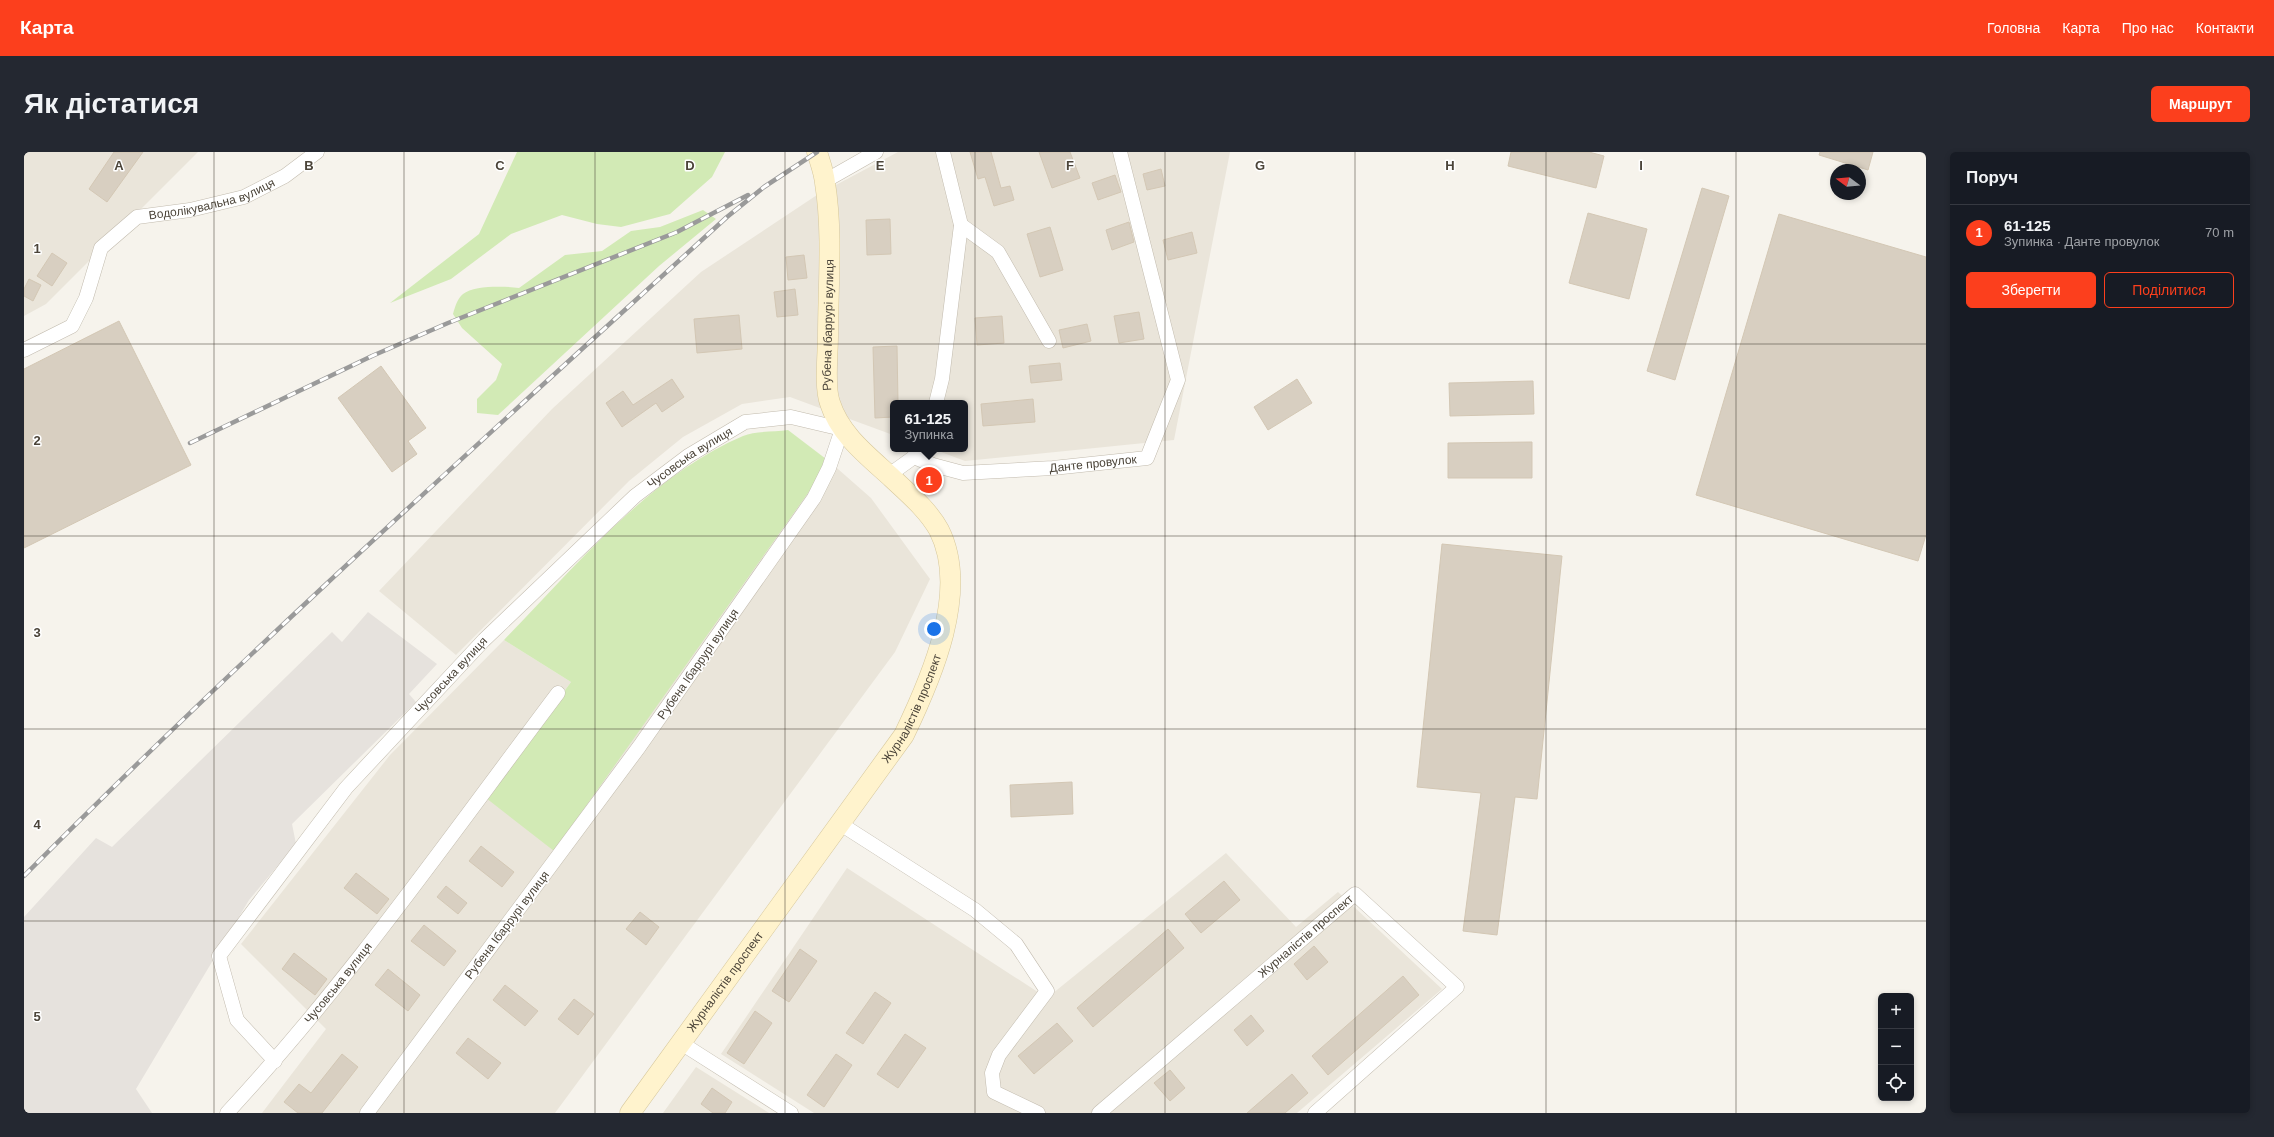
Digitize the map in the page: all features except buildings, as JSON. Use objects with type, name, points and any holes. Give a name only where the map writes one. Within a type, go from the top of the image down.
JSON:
[{"type":"main road","name":"Рубена Ібаррурі вулиця","points":[[816,152],[825,181],[829,223],[827,370],[829,402],[842,430]]},
{"type":"main road","name":"Журналістів проспект","points":[[630,1113],[904,735],[924,691],[937,656],[948,608],[950,585],[948,561],[939,530],[918,502],[842,430]]},
{"type":"street","name":"Водолікувальна вулиця","points":[[24,350],[72,326],[86,298],[101,248],[137,217],[190,210],[244,197],[285,176],[317,152]]},
{"type":"street","points":[[825,181],[876,152]]},
{"type":"street","points":[[937,400],[942,379],[961,225],[943,152]]},
{"type":"street","name":"Данте провулок","points":[[889,475],[916,453],[933,465],[963,473],[1053,468],[1147,458],[1178,380],[1120,152]]},
{"type":"street","points":[[961,225],[998,252],[1049,341]]},
{"type":"street","name":"Чусовська вулиця","points":[[275,1062],[237,1020],[219,956],[346,788],[490,634],[635,496],[688,456],[745,422],[791,417],[842,430]]},
{"type":"street","name":"Рубена Ібаррурі вулиця","points":[[367,1113],[639,747],[814,498],[829,468],[842,430]]},
{"type":"street","name":"Чусовська вулиця","points":[[227,1113],[275,1062],[325,1001],[558,693]]},
{"type":"street","points":[[839,823],[975,910],[1016,944],[1046,991],[999,1055],[992,1073],[994,1092],[1038,1113]]},
{"type":"street","name":"Журналістів проспект","points":[[1099,1113],[1355,894],[1457,988],[1315,1113]]},
{"type":"street","name":"Журналістів проспект","points":[[681,1043],[791,1113]]},
{"type":"shaded area","points":[[24,152],[198,152],[46,304],[24,316]]},
{"type":"shaded area","points":[[898,152],[1230,152],[1174,440],[965,461],[941,452],[968,452],[968,400],[890,400],[890,434],[790,397],[742,404],[683,437],[629,481],[456,655],[379,591],[552,409],[701,272],[817,195]]},
{"type":"shaded area","points":[[830,462],[871,498],[930,579],[895,652],[555,1113],[262,1113],[326,1029],[241,944],[390,755],[504,640],[571,682],[486,798]]},
{"type":"shaded area","points":[[368,612],[437,664],[409,694],[416,702],[292,824],[296,844],[249,900],[136,1089],[152,1113],[24,1113],[24,917],[96,838],[112,847],[332,632],[342,642]]},
{"type":"shaded area","points":[[1226,853],[1296,927],[1338,892],[1442,989],[1297,1113],[814,1113],[721,1054],[847,868],[1047,998]]},
{"type":"shaded area","points":[[696,1067],[769,1113],[663,1113]]},
{"type":"green space","points":[[517,152],[725,152],[712,177],[670,214],[621,227],[597,224],[562,215],[511,234],[451,279],[390,303],[479,234]]},
{"type":"green space","points":[[703,210],[716,219],[659,266],[498,415],[477,413],[477,399],[496,380],[502,364],[462,328],[453,314],[455,306],[463,294],[474,289],[482,288],[519,288],[565,255],[602,251],[631,231],[660,227]]},
{"type":"green space","points":[[788,430],[830,462],[554,851],[486,798],[571,682],[504,640],[614,526],[676,475],[709,453],[743,436],[759,432]]},
{"type":"railway","points":[[24,876],[196,707],[371,542],[549,379],[727,217],[764,187],[817,152]]},
{"type":"railway","points":[[190,443],[372,356],[448,323],[677,232],[748,195]]},
{"type":"place","name":"61-125","points":[[929,480]]}]
